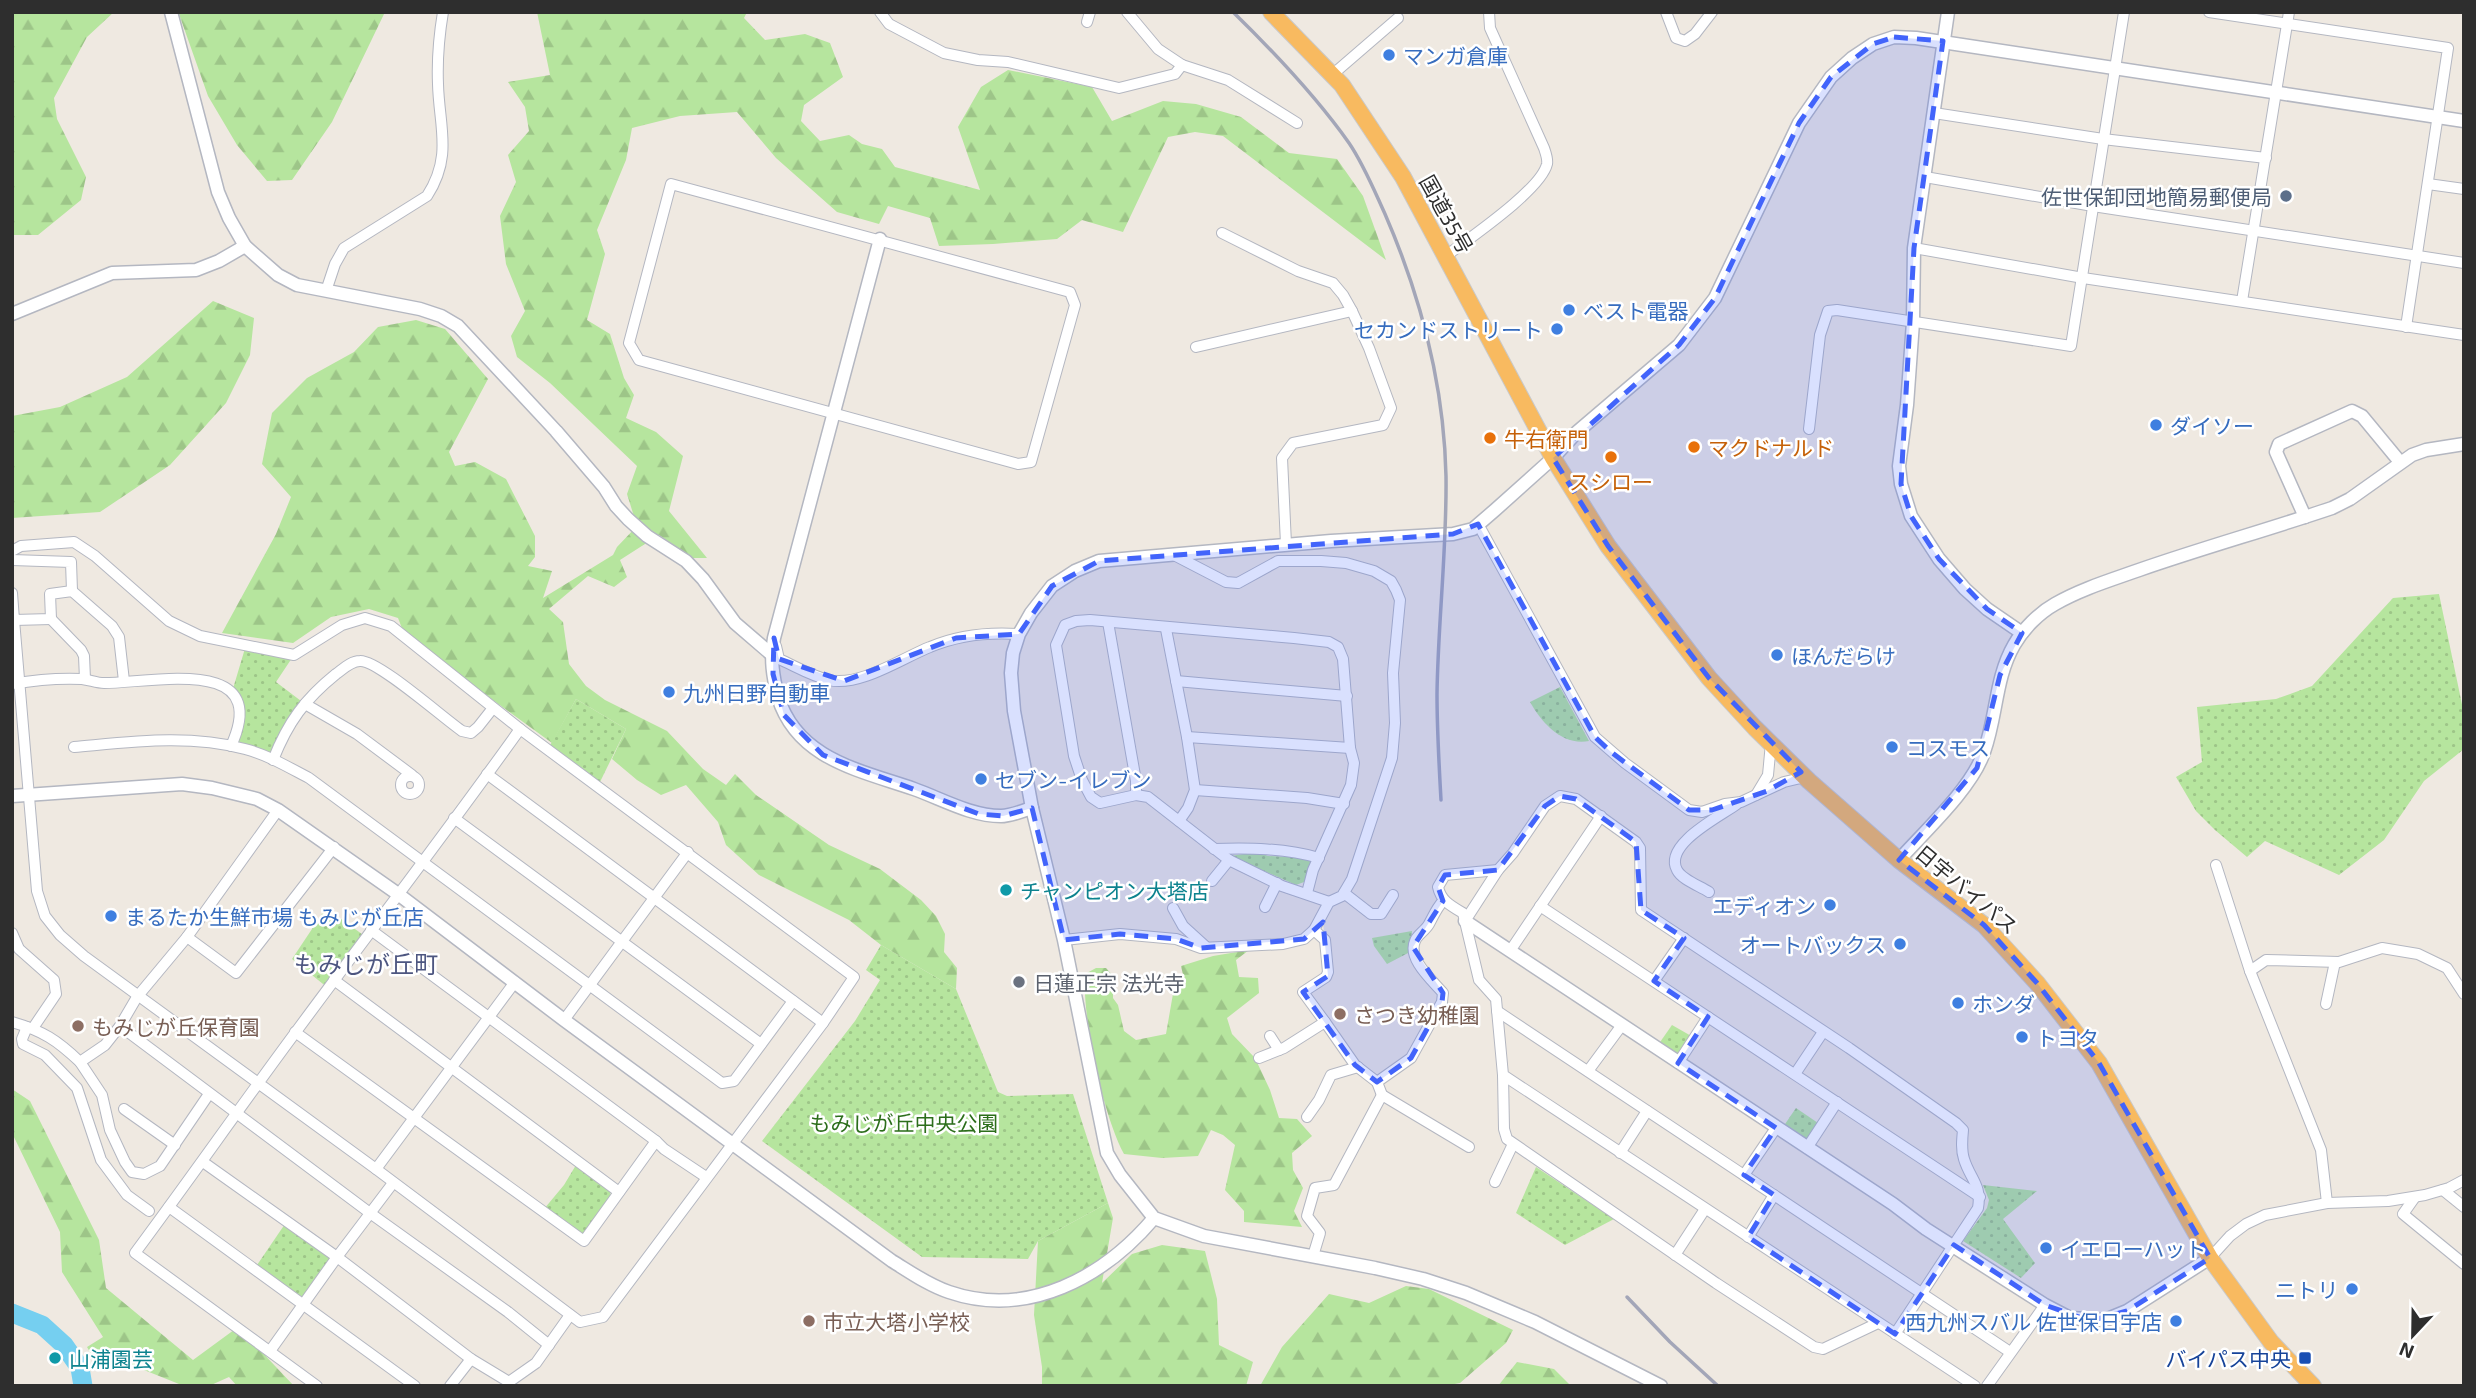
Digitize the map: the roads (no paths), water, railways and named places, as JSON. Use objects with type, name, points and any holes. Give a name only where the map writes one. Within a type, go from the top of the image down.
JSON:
[{"type":"highway","name":"国道35号","points":[[1271,12],[1342,85],[1403,177],[1553,458]]},
{"type":"highway","name":"日宇バイパス","points":[[1553,458],[1616,557],[1709,678],[1805,777],[1899,860],[1984,926],[2037,983],[2099,1063],[2210,1258],[2271,1342],[2313,1386]]},
{"type":"street","points":[[171,12],[218,192],[245,246],[278,275],[297,285],[420,309],[441,316],[458,326],[556,431],[628,519],[647,536],[686,561],[703,579],[735,623],[771,654]]},
{"type":"street","points":[[326,291],[335,264],[344,248],[427,196],[435,183],[442,163],[444,138],[438,86],[439,34],[443,12]]},
{"type":"street","points":[[880,12],[889,24],[944,53],[978,60],[1008,62],[1119,88],[1175,74],[1182,65]]},
{"type":"street","points":[[1126,12],[1158,49],[1182,65],[1228,80],[1297,123]]},
{"type":"street","points":[[1666,12],[1675,38],[1685,41],[1695,34],[1712,12]]},
{"type":"street","points":[[1948,12],[1914,248],[1913,322],[1899,466],[1903,495],[1924,538],[1965,589],[1987,609],[2022,632]]},
{"type":"street","points":[[1809,429],[1820,335],[1828,311],[1837,310],[2071,346],[2124,12]]},
{"type":"street","points":[[2209,12],[2448,48],[2406,327]]},
{"type":"street","points":[[2242,301],[2289,12]]},
{"type":"street","points":[[1446,256],[1496,218],[1538,181],[1547,164],[1544,148],[1490,28],[1487,15]]},
{"type":"street","points":[[1332,75],[1398,18]]},
{"type":"street","points":[[1661,1386],[1535,1322],[1466,1293],[1423,1279],[1204,1236],[1154,1218],[1120,1175],[1107,1153],[1064,940],[1032,808],[1014,711],[1011,673],[1019,634],[1031,613],[1052,586],[1075,571],[1099,561],[1286,544],[1453,534],[1473,528],[1553,458],[1577,432],[1679,345],[1714,298],[1799,123],[1831,76],[1873,44],[1895,37],[1943,41],[2464,121]]},
{"type":"street","points":[[1934,113],[2104,139],[2266,158]]},
{"type":"street","points":[[1925,177],[2093,206],[2464,263]]},
{"type":"street","points":[[671,184],[1070,292],[1075,304],[1031,462],[1018,464],[834,413],[639,360],[629,343],[631,330],[671,184]]},
{"type":"street","points":[[2428,184],[2464,189]]},
{"type":"street","points":[[1222,233],[1298,271],[1333,283],[1352,311],[1391,408],[1383,425],[1293,443],[1282,457],[1286,544]]},
{"type":"street","points":[[880,239],[774,638],[771,654],[773,674],[784,715],[806,743],[822,755],[979,814],[1003,816],[1032,808]]},
{"type":"street","points":[[12,314],[113,273],[196,270],[245,246]]},
{"type":"street","points":[[1914,248],[2083,278],[2464,335]]},
{"type":"street","points":[[1196,346],[1352,311]]},
{"type":"street","points":[[2305,517],[2276,452],[2279,444],[2352,411],[2362,416],[2400,462]]},
{"type":"street","points":[[1899,860],[1963,789],[1977,768],[1989,737],[2000,675],[2022,632],[2053,606],[2076,593],[2179,556],[2332,508],[2350,499],[2400,462],[2426,450],[2464,444]]},
{"type":"street","points":[[1478,524],[1595,737],[1618,758],[1689,810],[1702,812],[1741,802]]},
{"type":"street","points":[[12,551],[21,546],[74,542],[95,556],[169,621],[200,636],[294,655],[342,625],[365,618],[391,625],[520,729],[855,977],[603,1318],[580,1322],[570,1315],[376,1168],[137,997],[60,935],[45,916],[37,891],[30,794],[16,683],[12,593]]},
{"type":"street","points":[[1064,940],[1120,934],[1176,939],[1208,948],[1283,944],[1304,939],[1314,930],[1329,902],[1344,893],[1352,880],[1392,758],[1395,723],[1393,673],[1399,600],[1391,581],[1374,571],[1346,563],[1278,561],[1238,583],[1226,582],[1172,554]]},
{"type":"street","points":[[12,560],[71,562],[72,591],[112,626],[119,638],[124,681]]},
{"type":"street","points":[[72,591],[50,594],[51,619],[81,650],[84,656],[85,679]]},
{"type":"street","points":[[14,620],[51,619]]},
{"type":"street","points":[[1307,894],[1319,858],[1351,785],[1354,763],[1350,748],[1343,659],[1338,647],[1329,642],[1108,622],[1076,621],[1065,625],[1058,637],[1057,654],[1074,756],[1091,797],[1100,803],[1136,795],[1147,797],[1229,860],[1277,884],[1329,902]]},
{"type":"street","points":[[1108,622],[1136,781],[1136,795]]},
{"type":"street","points":[[1166,629],[1195,790],[1179,821]]},
{"type":"street","points":[[774,638],[779,659],[829,680],[844,681],[891,667],[929,647],[956,639],[996,633],[1019,634]]},
{"type":"street","points":[[273,760],[284,732],[312,694],[348,665],[360,661],[371,664],[401,684],[462,731],[471,733],[493,708]]},
{"type":"street","points":[[16,683],[85,679],[102,683],[162,678],[218,683],[232,692],[239,701],[241,714],[231,746]]},
{"type":"street","points":[[1176,681],[1347,696]]},
{"type":"street","points":[[305,704],[357,734],[412,775]]},
{"type":"street","points":[[317,1386],[135,1253],[520,729]]},
{"type":"street","points":[[1187,737],[1350,748]]},
{"type":"street","points":[[74,747],[148,740],[187,740],[231,746],[273,760],[309,778],[722,1083],[733,1081],[793,1001]]},
{"type":"street","points":[[1755,795],[1768,775],[1771,743]]},
{"type":"street","points":[[487,774],[823,1023]]},
{"type":"street","points":[[1709,892],[1682,876],[1675,864],[1676,854],[1693,833],[1741,802],[1784,782],[1805,777]]},
{"type":"street","points":[[12,796],[182,784],[257,799],[278,810],[398,894],[564,1020],[892,1261],[920,1279],[949,1292],[979,1299],[1013,1300],[1057,1291],[1091,1274],[1135,1241],[1154,1218]]},
{"type":"street","points":[[1195,790],[1307,798],[1344,804]]},
{"type":"street","points":[[1465,921],[1545,806],[1560,796],[1576,799],[1636,842],[1640,848],[1641,910],[1956,1123],[1963,1130],[1962,1153],[1976,1182],[1980,1197],[1978,1208],[1895,1334]]},
{"type":"street","points":[[80,1062],[105,1045],[120,1026],[137,997],[187,937],[278,810]]},
{"type":"street","points":[[1510,951],[1601,816]]},
{"type":"street","points":[[454,818],[516,861],[761,1044]]},
{"type":"street","points":[[187,937],[236,974],[334,847]]},
{"type":"street","points":[[1214,849],[1249,848],[1302,853],[1319,858]]},
{"type":"street","points":[[564,1020],[688,852]]},
{"type":"street","points":[[1212,881],[1229,860]]},
{"type":"street","points":[[2216,865],[2250,971],[2321,1150],[2326,1203]]},
{"type":"street","points":[[1498,870],[1445,875],[1438,887],[1443,901],[1462,913],[1479,980],[1496,999],[1503,1075],[1504,1129],[1507,1139],[1814,1347],[1823,1349],[1878,1323]]},
{"type":"street","points":[[1265,907],[1277,884]]},
{"type":"street","points":[[1344,893],[1371,914],[1381,914],[1393,895]]},
{"type":"street","points":[[1377,1082],[1411,1058],[1442,1002],[1443,993],[1418,962],[1413,954],[1413,947],[1415,939],[1428,926],[1434,911],[1443,901]]},
{"type":"street","points":[[1541,906],[1980,1197]]},
{"type":"street","points":[[1173,908],[1190,935],[1208,948]]},
{"type":"street","points":[[1465,921],[2045,1305],[2070,1318],[2105,1320],[2127,1311],[2210,1258],[2230,1236],[2265,1215],[2326,1203],[2388,1201],[2415,1197],[2443,1190],[2464,1180]]},
{"type":"street","points":[[371,930],[664,1149],[706,1177]]},
{"type":"street","points":[[1314,930],[1325,940],[1328,972],[1326,977],[1303,992],[1358,1067],[1377,1082],[1382,1095],[1469,1147]]},
{"type":"street","points":[[12,933],[17,954],[54,980],[56,994],[22,1039],[23,1044],[45,1055],[77,1088],[101,1160],[127,1195],[149,1211]]},
{"type":"street","points":[[1654,981],[1684,938]]},
{"type":"street","points":[[2250,971],[2266,960],[2335,962],[2382,948],[2418,954],[2447,968],[2464,994]]},
{"type":"street","points":[[2326,1004],[2335,962]]},
{"type":"street","points":[[334,980],[619,1192]]},
{"type":"street","points":[[376,1168],[515,982]]},
{"type":"street","points":[[1497,1010],[2010,1352]]},
{"type":"street","points":[[1678,1063],[1708,1017]]},
{"type":"street","points":[[1259,1058],[1279,1050],[1325,1022]]},
{"type":"street","points":[[12,1023],[53,1037],[80,1062],[99,1091],[110,1130],[132,1172],[144,1174],[160,1166],[209,1094]]},
{"type":"street","points":[[1588,1071],[1622,1025]]},
{"type":"street","points":[[120,1026],[549,1345]]},
{"type":"street","points":[[295,1032],[584,1241],[656,1141]]},
{"type":"street","points":[[1795,1074],[1823,1032]]},
{"type":"street","points":[[1270,1036],[1279,1050]]},
{"type":"street","points":[[1307,1117],[1331,1076],[1358,1067]]},
{"type":"street","points":[[1503,1075],[1975,1386]]},
{"type":"street","points":[[81,1098],[99,1091]]},
{"type":"street","points":[[1313,1256],[1320,1233],[1307,1216],[1315,1188],[1334,1185],[1382,1095]]},
{"type":"street","points":[[1807,1148],[1837,1102]]},
{"type":"street","points":[[124,1109],[174,1145]]},
{"type":"street","points":[[1620,1153],[1647,1111]]},
{"type":"street","points":[[1744,1175],[1776,1128]]},
{"type":"street","points":[[1495,1182],[1513,1144]]},
{"type":"street","points":[[203,1162],[337,1257],[471,1359],[509,1382],[536,1363],[570,1315]]},
{"type":"street","points":[[118,1185],[132,1172]]},
{"type":"street","points":[[270,1351],[393,1183]]},
{"type":"street","points":[[2443,1190],[2464,1207]]},
{"type":"street","points":[[1748,1237],[1774,1195]]},
{"type":"street","points":[[2415,1197],[2403,1214],[2464,1264]]},
{"type":"street","points":[[169,1207],[415,1386]]},
{"type":"street","points":[[1675,1255],[1705,1209]]},
{"type":"street","points":[[1987,1386],[2045,1305]]},
{"type":"street","points":[[450,1386],[471,1359]]},
{"type":"waterway","points":[[12,1313],[42,1325],[64,1345],[80,1368],[83,1386]]},
{"type":"railway","points":[[1233,12],[1308,91],[1354,151],[1398,245],[1420,309],[1441,408],[1446,476],[1437,694],[1441,800]]},
{"type":"railway","points":[[1627,1297],[1670,1342],[1718,1386]]},
{"type":"place","name":"マンガ倉庫","points":[[1389,55]]},
{"type":"place","name":"佐世保卸団地簡易郵便局","points":[[2286,196]]},
{"type":"place","name":"ベスト電器","points":[[1569,310]]},
{"type":"place","name":"セカンドストリート","points":[[1557,329]]},
{"type":"place","name":"ダイソー","points":[[2156,425]]},
{"type":"place","name":"牛右衛門","points":[[1490,438]]},
{"type":"place","name":"マクドナルド","points":[[1694,447]]},
{"type":"place","name":"スシロー","points":[[1611,457]]},
{"type":"place","name":"ほんだらけ","points":[[1777,655]]},
{"type":"place","name":"九州日野自動車","points":[[669,692]]},
{"type":"place","name":"コスモス","points":[[1892,747]]},
{"type":"place","name":"セブン-イレブン","points":[[981,779]]},
{"type":"place","name":"チャンピオン大塔店","points":[[1006,890]]},
{"type":"place","name":"エディオン","points":[[1830,905]]},
{"type":"place","name":"まるたか生鮮市場 もみじが丘店","points":[[111,916]]},
{"type":"place","name":"オートバックス","points":[[1900,944]]},
{"type":"place","name":"日蓮正宗 法光寺","points":[[1019,982]]},
{"type":"place","name":"ホンダ","points":[[1958,1003]]},
{"type":"place","name":"さつき幼稚園","points":[[1340,1014]]},
{"type":"place","name":"もみじが丘保育園","points":[[78,1026]]},
{"type":"place","name":"トヨタ","points":[[2022,1037]]},
{"type":"place","name":"イエローハット","points":[[2046,1248]]},
{"type":"place","name":"ニトリ","points":[[2352,1289]]},
{"type":"place","name":"市立大塔小学校","points":[[809,1321]]},
{"type":"place","name":"西九州スバル 佐世保日宇店","points":[[2176,1321]]},
{"type":"place","name":"山浦園芸","points":[[55,1358]]},
{"type":"place","name":"バイパス中央","points":[[2305,1358]]},
{"type":"district","name":"もみじが丘町","points":[[366,963]]},
{"type":"park label","name":"もみじが丘中央公園","points":[[904,1122]]}]
